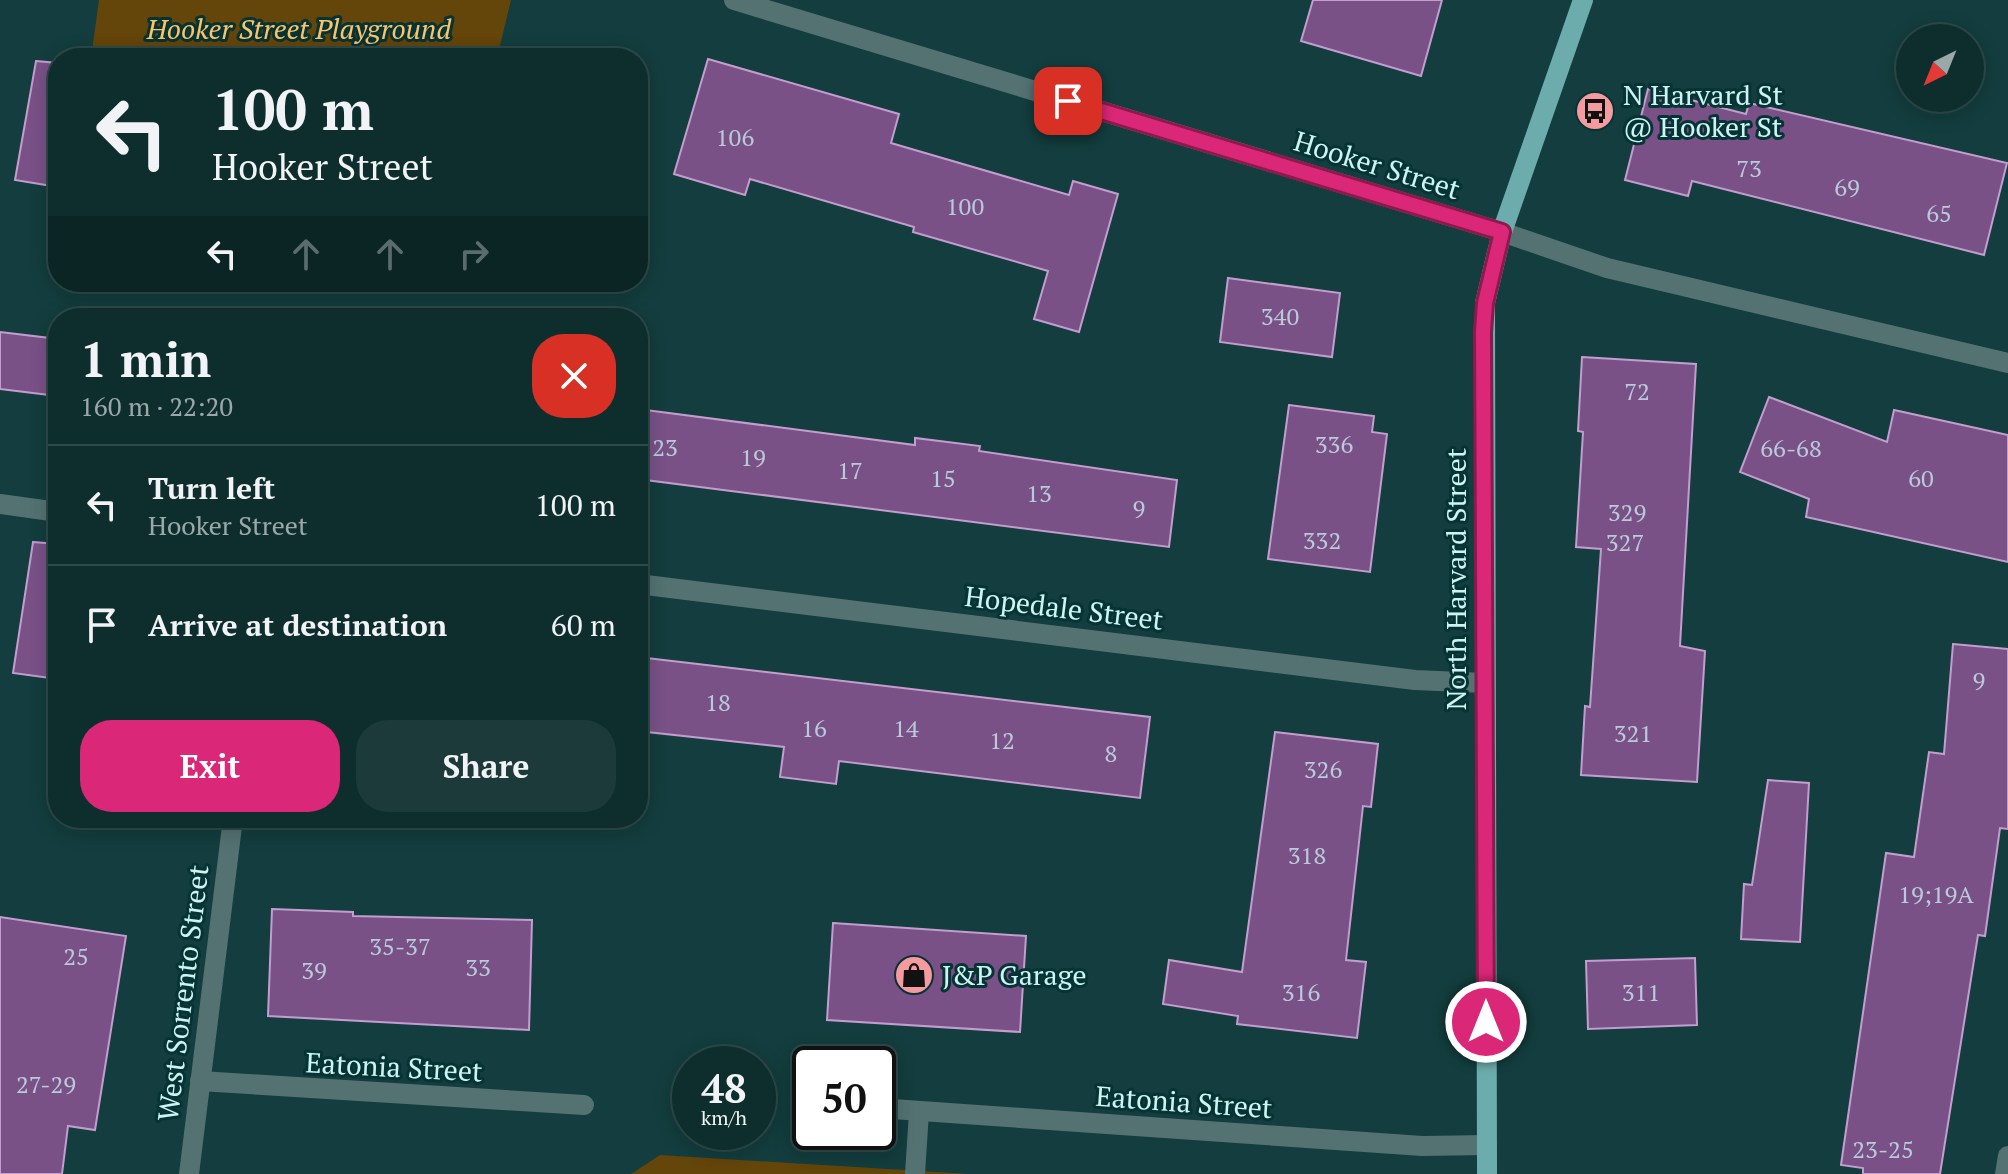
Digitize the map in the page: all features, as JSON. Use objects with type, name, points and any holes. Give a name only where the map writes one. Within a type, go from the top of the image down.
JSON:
[{"type":"main road","name":"North Harvard Street","points":[[1487,1174],[1485,303],[1502,232],[1583,0]]},
{"type":"street","name":"Hooker Street","points":[[734,0],[1502,232],[1607,268],[2008,363]]},
{"type":"street","points":[[0,504],[48,511]]},
{"type":"street","name":"Hopedale Street","points":[[648,585],[1415,680],[1484,683]]},
{"type":"street","name":"West Sorrento Street","points":[[189,1174],[232,828]]},
{"type":"street","name":"Eatonia Street","points":[[200,1081],[584,1105]]},
{"type":"street","name":"Eatonia Street","points":[[896,1110],[1422,1146],[1487,1145]]},
{"type":"street","points":[[915,1174],[919,1112]]},
{"type":"street","points":[[2005,1174],[2008,1156]]},
{"type":"green space","name":"Hooker Street Playground","points":[[99,0],[511,0],[499,48],[92,48]]},
{"type":"green space","points":[[660,1155],[969,1174],[631,1174]]},
{"type":"building","points":[[1313,0],[1442,0],[1421,76],[1301,41]]},
{"type":"building","points":[[708,59],[899,114],[891,143],[1069,195],[1073,181],[1118,194],[1079,332],[1034,319],[1048,271],[913,232],[914,227],[750,179],[745,195],[674,174]]},
{"type":"building","points":[[36,61],[48,62],[48,185],[15,180]]},
{"type":"building","points":[[1648,89],[1746,114],[1749,103],[2007,163],[1984,255],[1692,181],[1688,196],[1625,180]]},
{"type":"building","points":[[1228,278],[1340,293],[1332,357],[1220,342]]},
{"type":"building","points":[[0,332],[48,338],[48,395],[0,389]]},
{"type":"building","points":[[1582,357],[1696,364],[1680,646],[1705,651],[1697,782],[1581,775],[1585,706],[1590,707],[1601,549],[1576,547],[1583,432],[1578,431]]},
{"type":"building","points":[[1769,397],[1887,442],[1894,410],[2008,435],[2008,562],[1806,517],[1809,499],[1740,472]]},
{"type":"building","points":[[1289,405],[1374,416],[1372,432],[1387,434],[1370,572],[1268,559]]},
{"type":"building","points":[[648,410],[915,445],[915,438],[980,446],[979,451],[1177,480],[1169,547],[648,480]]},
{"type":"building","points":[[33,542],[48,543],[48,678],[13,673]]},
{"type":"building","points":[[1953,644],[2008,649],[2008,829],[2000,828],[1985,936],[1978,935],[1940,1174],[1863,1174],[1863,1168],[1841,1165],[1886,853],[1914,857],[1929,752],[1944,754]]},
{"type":"building","points":[[648,658],[1150,717],[1140,798],[839,761],[836,784],[780,777],[784,747],[648,732]]},
{"type":"building","points":[[1275,732],[1378,744],[1371,807],[1363,806],[1346,960],[1366,962],[1357,1038],[1237,1024],[1238,1016],[1163,1004],[1169,960],[1242,972]]},
{"type":"building","points":[[1768,780],[1809,783],[1800,942],[1741,939],[1744,884],[1752,885]]},
{"type":"building","points":[[272,909],[353,912],[353,916],[532,920],[529,1030],[268,1016]]},
{"type":"building","points":[[0,917],[126,936],[95,1130],[68,1126],[62,1174],[0,1174]]},
{"type":"building","points":[[833,923],[1026,936],[1020,1032],[827,1020]]},
{"type":"building","points":[[1695,958],[1697,1025],[1588,1029],[1586,961]]},
{"type":"place","name":"N Harvard St @ Hooker St","points":[[1595,111]]},
{"type":"place","name":"J&P Garage","points":[[914,975]]},
{"type":"route","points":[[1068,101],[1502,232],[1485,303],[1483,332],[1486,1022]]}]
